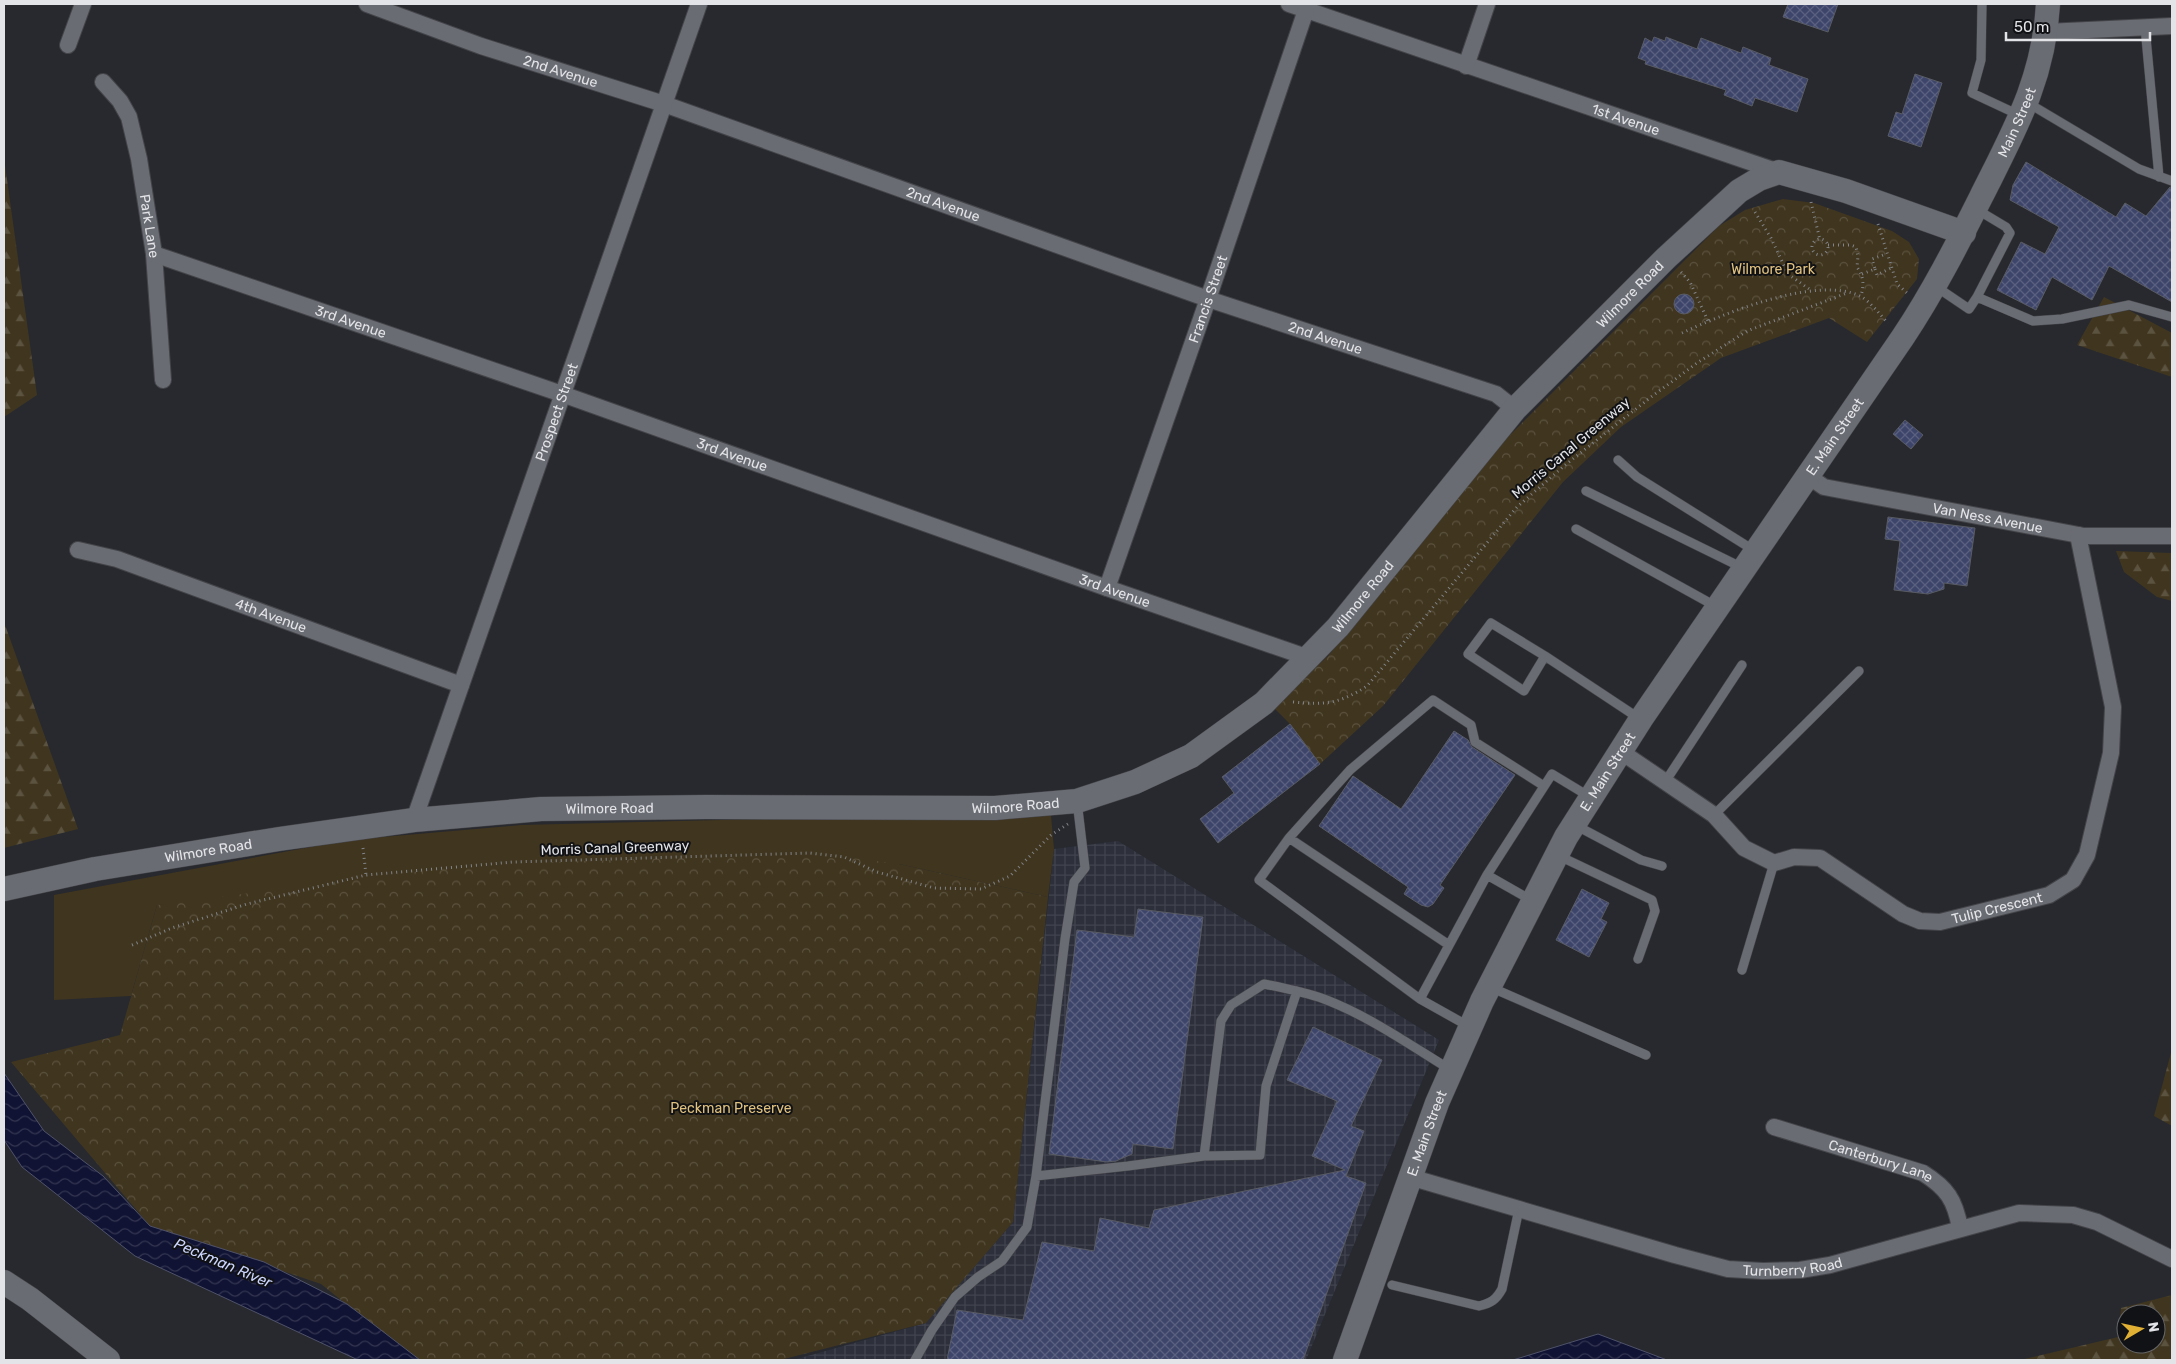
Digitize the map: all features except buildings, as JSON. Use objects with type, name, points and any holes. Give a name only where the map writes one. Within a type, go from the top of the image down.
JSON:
[{"type":"street","points":[[68,45],[83,4]]},
{"type":"street","name":"2nd Avenue","points":[[367,4],[481,46],[664,104],[1208,299],[1496,394],[1515,409]]},
{"type":"street","name":"Prospect Street","points":[[414,820],[699,4]]},
{"type":"street","name":"1st Avenue","points":[[1289,4],[1466,66],[1964,233]]},
{"type":"street","points":[[1466,66],[1487,4]]},
{"type":"street","name":"Main Street","points":[[1964,233],[2025,109],[2039,67],[2046,32],[2048,4]]},
{"type":"street","name":"Francis Street","points":[[1107,588],[1306,10]]},
{"type":"street","points":[[2046,32],[2172,26]]},
{"type":"street","name":"Park Lane","points":[[102,82],[120,101],[129,117],[139,159],[154,254],[162,380]]},
{"type":"street","name":"Wilmore Road","points":[[4,889],[95,869],[361,827],[414,820],[541,809],[706,807],[1078,809],[1191,756],[1264,703],[1338,627],[1515,409],[1666,258],[1739,191],[1759,179],[1779,172]]},
{"type":"street","name":"E. Main Street","points":[[1345,1360],[1410,1177],[1470,1027],[1574,824],[1641,719],[1903,337],[1935,286],[1964,233]]},
{"type":"street","name":"3rd Avenue","points":[[154,254],[562,394],[1309,658]]},
{"type":"street","name":"Van Ness Avenue","points":[[1808,476],[1824,486],[2078,535],[2172,536]]},
{"type":"street","name":"Tulip Crescent","points":[[1774,863],[1794,856],[1820,858],[1903,914],[1920,921],[1940,922],[2049,895],[2073,880],[2087,856],[2109,763],[2113,707],[2078,535]]},
{"type":"street","name":"4th Avenue","points":[[78,550],[117,559],[461,684]]},
{"type":"street","points":[[1620,751],[1714,815],[1744,848],[1774,863]]},
{"type":"street","name":"Canterbury Lane","points":[[1774,1127],[1923,1173],[1940,1184],[1952,1199],[1960,1228]]},
{"type":"street","name":"Turnberry Road","points":[[1410,1177],[1675,1255],[1728,1268],[1763,1271],[1800,1270],[1830,1265],[2019,1213],[2073,1215],[2097,1222],[2172,1259]]},
{"type":"street","points":[[4,1282],[30,1299],[108,1360]]},
{"type":"lane","points":[[1982,4],[1981,60],[1972,93],[2025,109],[2139,169],[2172,181]]},
{"type":"lane","points":[[2145,28],[2159,176]]},
{"type":"lane","points":[[1935,286],[1969,309],[1977,297],[2010,233],[2006,227],[1976,208]]},
{"type":"lane","points":[[1977,297],[2033,321],[2062,319],[2128,305],[2172,318]]},
{"type":"lane","points":[[1618,460],[1637,477],[1749,560]]},
{"type":"lane","points":[[1586,491],[1749,560]]},
{"type":"lane","points":[[1576,529],[1717,607]]},
{"type":"lane","points":[[1545,656],[1524,691],[1468,654],[1491,623],[1545,656],[1641,719]]},
{"type":"lane","points":[[1665,782],[1742,665]]},
{"type":"lane","points":[[1714,815],[1859,671]]},
{"type":"lane","points":[[1470,1027],[1420,999],[1259,880],[1289,838],[1350,770],[1433,700],[1471,725],[1475,742],[1544,786]]},
{"type":"lane","points":[[1420,999],[1488,875],[1552,774],[1591,798]]},
{"type":"lane","points":[[915,1360],[932,1330],[955,1297],[978,1277],[1002,1261],[1027,1227],[1036,1176],[1065,939],[1074,882],[1085,868],[1078,809]]},
{"type":"lane","points":[[1574,824],[1641,860],[1662,866]]},
{"type":"lane","points":[[1289,838],[1449,946]]},
{"type":"lane","points":[[1557,855],[1652,900],[1655,911],[1638,959]]},
{"type":"lane","points":[[1742,970],[1774,863]]},
{"type":"lane","points":[[1488,875],[1534,902]]},
{"type":"lane","points":[[1204,1156],[1221,1021],[1231,1005],[1264,984],[1297,991],[1356,1013],[1452,1070]]},
{"type":"lane","points":[[1490,986],[1646,1055]]},
{"type":"lane","points":[[1036,1176],[1204,1156],[1260,1155],[1266,1086],[1297,991]]},
{"type":"lane","points":[[1392,1285],[1479,1306],[1490,1304],[1496,1299],[1502,1289],[1519,1209]]},
{"type":"path","points":[[1807,180],[1817,234],[1820,240]]},
{"type":"path","points":[[1870,200],[1897,284],[1923,306]]},
{"type":"path","points":[[1755,212],[1771,238],[1788,274],[1812,292]]},
{"type":"path","points":[[1828,245],[1828,250],[1824,254],[1815,254],[1812,246],[1820,240],[1825,241],[1828,245],[1851,244],[1856,247],[1858,256],[1857,267],[1862,274],[1864,286],[1861,296]]},
{"type":"path","points":[[1886,254],[1872,259],[1877,275],[1891,268]]},
{"type":"path","points":[[1666,258],[1690,282],[1708,321]]},
{"type":"path","points":[[1862,274],[1875,269]]},
{"type":"path","points":[[1682,333],[1708,321],[1761,302],[1812,292],[1847,292],[1861,296],[1903,337]]},
{"type":"path","name":"Morris Canal Greenway","points":[[1264,703],[1331,704],[1351,696],[1367,686],[1517,507],[1564,466],[1651,396],[1697,363],[1747,331],[1847,292]]},
{"type":"path","name":"Morris Canal Greenway","points":[[132,945],[172,928],[247,904],[366,875],[513,862],[810,853],[844,857],[877,872],[934,888],[981,890],[1010,876],[1078,809]]},
{"type":"path","points":[[361,827],[366,875]]},
{"type":"shaded area","points":[[1118,841],[1439,1040],[1306,1360],[793,1360],[926,1323],[1013,1222],[1054,849]]},
{"type":"green space","points":[[4,158],[37,395],[4,417]]},
{"type":"green space","name":"Wilmore Park","points":[[1783,199],[1814,203],[1892,231],[1909,242],[1919,259],[1917,279],[1867,342],[1829,318],[1721,358],[1621,427],[1563,482],[1383,706],[1320,764],[1290,724],[1273,707],[1328,656],[1503,442],[1719,226],[1745,210]]},
{"type":"green space","points":[[2104,297],[2172,333],[2172,377],[2077,345]]},
{"type":"green space","points":[[2116,551],[2172,553],[2172,601],[2157,597],[2124,572]]},
{"type":"green space","points":[[4,622],[78,829],[4,848]]},
{"type":"green space","points":[[1051,815],[1054,849],[1048,897],[899,864],[157,905],[131,996],[54,1000],[54,895],[348,840],[521,825],[759,819]]},
{"type":"green space","name":"Peckman Preserve","points":[[759,855],[844,857],[899,864],[1048,897],[1013,1222],[926,1323],[780,1360],[416,1360],[321,1284],[150,1226],[11,1062],[120,1035],[157,905],[468,865]]},
{"type":"green space","points":[[2172,1049],[2172,1126],[2154,1116]]},
{"type":"green space","points":[[2172,1295],[2172,1360],[2020,1360],[2116,1337],[2116,1354],[2166,1354],[2166,1304],[2137,1304]]},
{"type":"water","name":"Peckman River","points":[[4,1073],[44,1131],[103,1176],[150,1226],[264,1262],[347,1304],[420,1360],[358,1360],[135,1256],[22,1167],[4,1140]]},
{"type":"water","points":[[1598,1334],[1667,1360],[1513,1360]]}]
